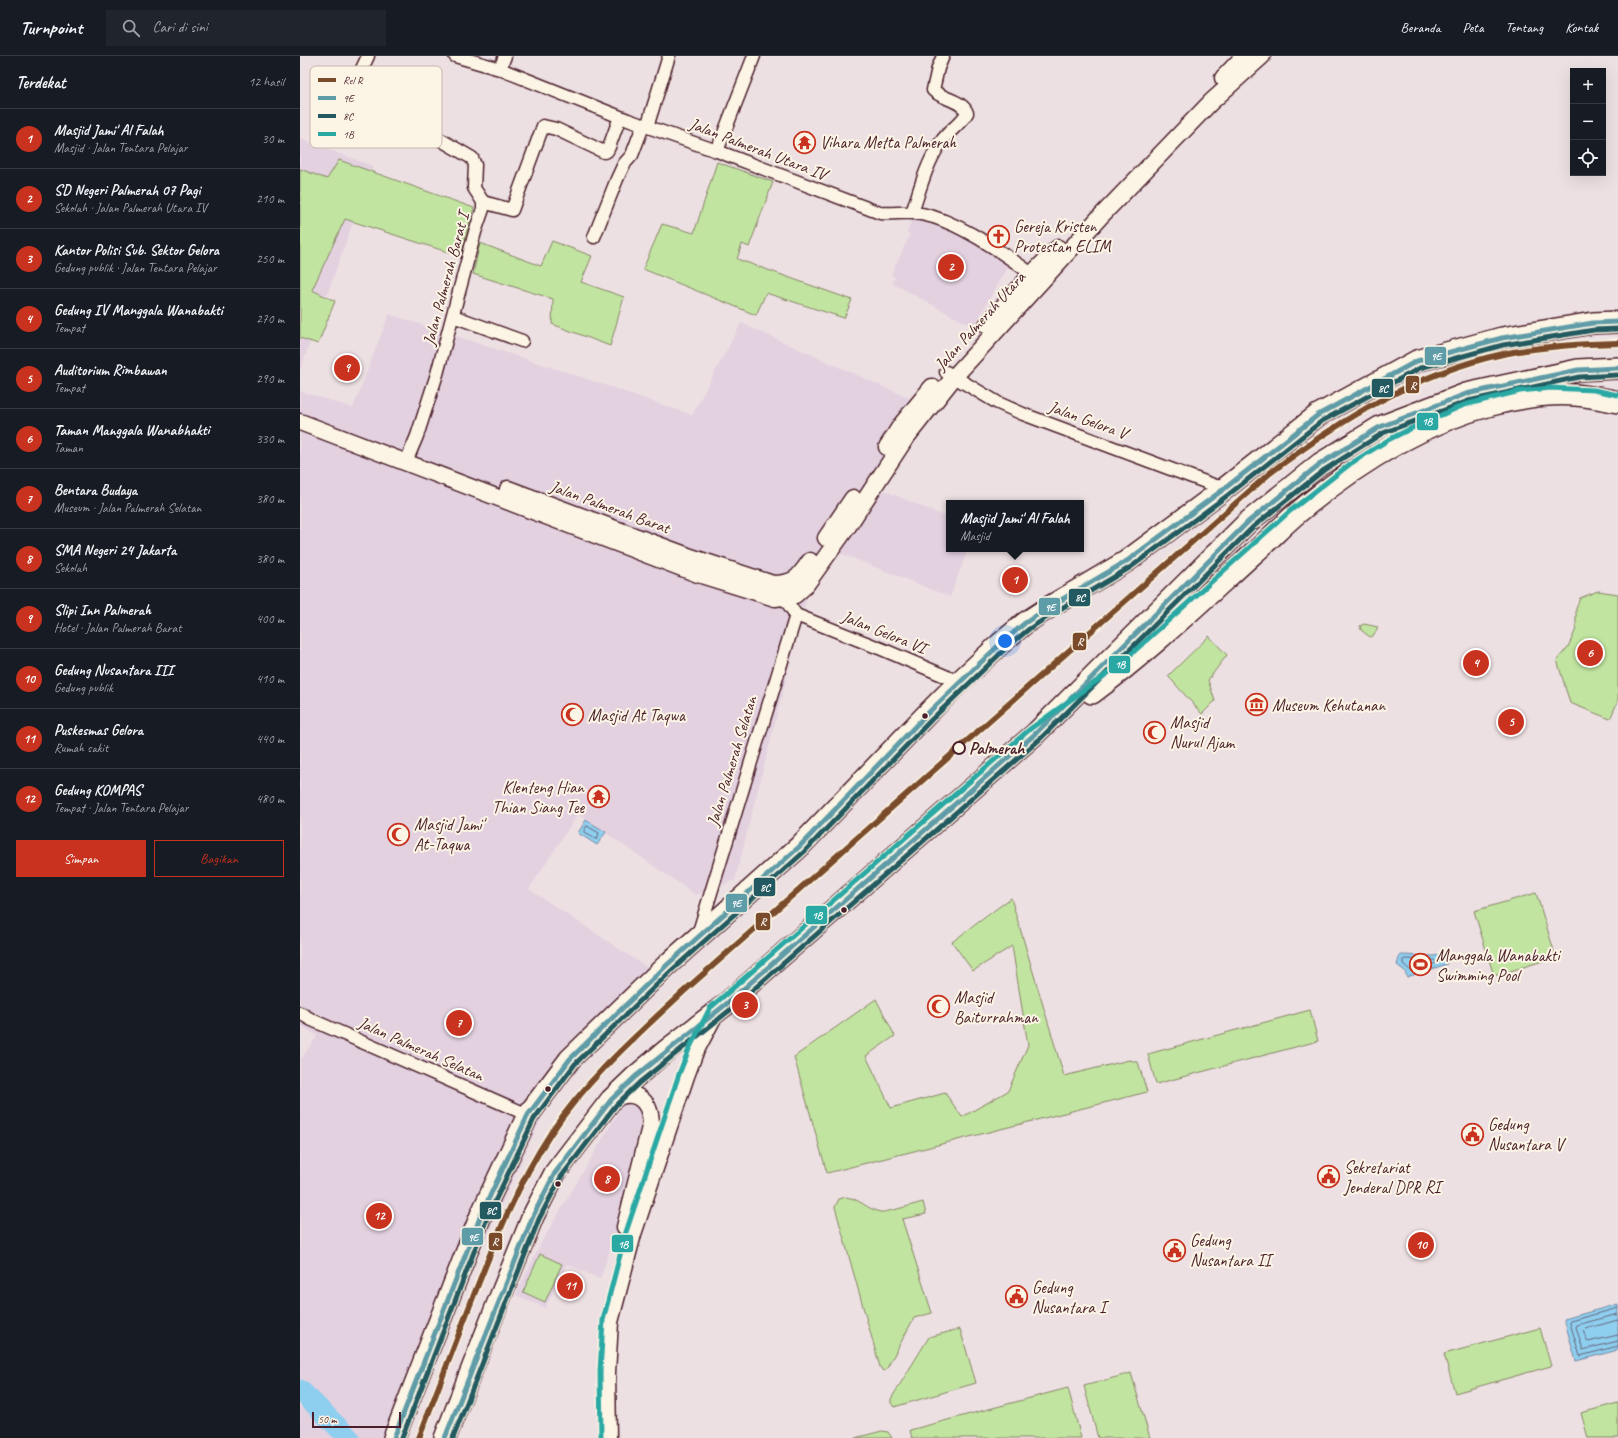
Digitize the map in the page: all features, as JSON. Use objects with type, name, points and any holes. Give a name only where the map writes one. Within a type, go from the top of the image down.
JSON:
[{"type":"highway","points":[[394,1438],[481,1215],[528,1115],[570,1059],[697,938],[799,848],[959,682],[1025,623],[1051,606],[1127,562],[1224,489],[1318,415],[1417,361],[1502,338],[1593,322],[1618,322]]},
{"type":"highway","points":[[444,1438],[533,1216],[555,1173],[611,1100],[667,1050],[715,1013],[1035,734],[1248,522],[1320,464],[1380,427],[1578,370],[1618,368]]},
{"type":"highway","points":[[1466,403],[1551,395],[1593,397],[1618,402]]},
{"type":"main road","name":"Jalan Palmerah Utara","points":[[799,577],[843,524],[950,374],[1095,215],[1182,126],[1244,56]]},
{"type":"main road","name":"Jalan Palmerah Utara","points":[[1182,126],[1262,56]]},
{"type":"main road","name":"Jalan Palmerah Barat","points":[[300,412],[408,458],[695,573],[775,598],[786,598]]},
{"type":"main road","name":"Jalan Palmerah Barat","points":[[300,422],[762,581],[774,584],[784,583],[799,577]]},
{"type":"main road","name":"Jalan Palmerah Utara","points":[[786,598],[796,595],[805,586],[843,524]]},
{"type":"main road","points":[[608,1438],[607,1372],[610,1322],[633,1234],[686,1076],[695,1052],[715,1013]]},
{"type":"main road","points":[[597,1438],[598,1370],[602,1320],[651,1123],[651,1112],[646,1104],[639,1098],[630,1094],[621,1095],[611,1100]]},
{"type":"street","name":"Jalan Palmerah Barat I","points":[[364,66],[368,56]]},
{"type":"street","name":"Jalan Palmerah Utara IV","points":[[455,56],[500,69],[620,117],[717,151],[880,213],[912,213],[951,223],[1037,278]]},
{"type":"street","points":[[500,69],[505,56]]},
{"type":"street","points":[[594,237],[622,169],[632,155],[645,126],[669,56]]},
{"type":"street","points":[[717,151],[754,56]]},
{"type":"street","points":[[912,213],[925,174],[935,151],[942,140],[952,131],[967,113],[966,109],[933,90],[938,68],[943,56]]},
{"type":"street","points":[[483,202],[512,210],[543,126],[556,129],[604,152],[607,151],[609,147],[620,117]]},
{"type":"street","name":"Jalan Palmerah Barat I","points":[[408,458],[419,429],[453,316],[475,232],[483,209],[483,202],[474,188],[475,165],[472,158],[442,141]]},
{"type":"street","points":[[453,316],[522,341]]},
{"type":"street","name":"Jalan Gelora V","points":[[950,374],[998,403],[1023,414],[1224,489]]},
{"type":"street","points":[[786,598],[796,615]]},
{"type":"street","name":"Jalan Gelora VI","points":[[796,615],[959,682]]},
{"type":"street","name":"Jalan Palmerah Selatan","points":[[697,938],[796,615]]},
{"type":"street","name":"Jalan Palmerah Selatan","points":[[300,1013],[312,1020],[528,1115]]},
{"type":"shaded area","points":[[300,139],[310,143],[310,148],[324,148],[373,166],[300,371]]},
{"type":"shaded area","points":[[914,214],[970,238],[1009,265],[974,326],[958,319],[892,283],[895,277],[891,275],[910,235],[907,232]]},
{"type":"shaded area","points":[[389,314],[692,415],[741,323],[931,408],[881,489],[946,517],[946,552],[967,552],[950,597],[840,553],[808,593],[735,880],[696,895],[578,814],[529,889],[648,968],[581,1032],[468,1276],[385,1438],[300,1438],[300,1061],[317,1036],[300,1025],[300,391],[353,408]]},
{"type":"shaded area","points":[[625,1101],[656,1114],[600,1279],[567,1264],[545,1308],[516,1295],[541,1243]]},
{"type":"green space","points":[[339,160],[474,208],[460,256],[345,219],[312,290],[335,301],[318,344],[300,338],[300,169],[327,179]]},
{"type":"green space","points":[[717,162],[773,182],[749,247],[742,244],[737,259],[852,300],[844,318],[766,293],[756,315],[643,269],[662,224],[694,233]]},
{"type":"green space","points":[[552,241],[592,256],[581,282],[624,297],[610,346],[552,324],[553,299],[473,274],[480,243],[541,266]]},
{"type":"green space","points":[[1598,591],[1618,594],[1618,701],[1610,719],[1570,703],[1557,660],[1568,647],[1576,629],[1576,608],[1580,598]]},
{"type":"green space","points":[[1364,624],[1378,627],[1373,636],[1370,637],[1361,630],[1360,626]]},
{"type":"green space","points":[[1209,636],[1227,655],[1208,680],[1215,701],[1202,714],[1168,676]]},
{"type":"green space","points":[[1536,893],[1556,957],[1494,976],[1474,911]]},
{"type":"green space","points":[[1011,898],[1064,1076],[1129,1060],[1138,1062],[1147,1092],[827,1173],[794,1057],[876,999],[895,1036],[866,1056],[891,1108],[945,1093],[962,1117],[1008,1091],[1028,1045],[1012,946],[973,971],[952,942]]},
{"type":"green space","points":[[1310,1010],[1318,1041],[1156,1084],[1148,1054]]},
{"type":"green space","points":[[846,1197],[880,1212],[894,1210],[923,1202],[926,1214],[902,1219],[932,1313],[914,1318],[886,1370],[883,1371],[880,1367],[835,1207],[839,1199]]},
{"type":"green space","points":[[540,1254],[562,1264],[545,1302],[523,1292]]},
{"type":"green space","points":[[1540,1328],[1551,1366],[1455,1393],[1444,1354]]},
{"type":"green space","points":[[960,1329],[976,1383],[894,1407],[891,1403],[891,1399],[929,1337]]},
{"type":"green space","points":[[1131,1373],[1150,1438],[1098,1438],[1084,1386]]},
{"type":"green space","points":[[1068,1388],[1081,1438],[912,1438],[910,1430]]},
{"type":"green space","points":[[1618,1403],[1618,1438],[1588,1438],[1581,1413]]},
{"type":"green space","points":[[882,1431],[888,1432],[892,1438],[855,1438]]},
{"type":"water","points":[[586,820],[606,832],[597,845],[578,833]]},
{"type":"water","name":"Manggala Wanabakti Swimming Pool","points":[[1443,953],[1447,964],[1407,977],[1405,971],[1397,965],[1400,955],[1434,956]]},
{"type":"water","points":[[1618,1304],[1618,1350],[1576,1361],[1564,1319]]},
{"type":"waterway","points":[[300,1390],[349,1438]]},
{"type":"rail line","name":"R","points":[[419,1438],[470,1305],[506,1217],[538,1153],[565,1113],[596,1076],[683,992],[1270,473],[1297,453],[1352,417],[1380,401],[1440,373],[1471,362],[1503,354],[1546,347],[1618,343]]},
{"type":"transit line","name":"9E","points":[[394,1438],[481,1215],[528,1115],[570,1059],[667,965],[799,847],[926,715],[1000,644],[1025,623],[1051,606],[1127,561],[1224,489],[1318,415],[1417,361],[1502,338],[1593,323],[1618,322]]},
{"type":"transit line","name":"8C","points":[[402,1438],[487,1218],[534,1119],[575,1064],[672,970],[804,852],[931,720],[1005,649],[1029,629],[1055,612],[1131,567],[1228,495],[1322,421],[1420,368],[1503,345],[1594,330],[1618,329]]},
{"type":"transit line","name":"9E","points":[[445,1438],[533,1216],[555,1173],[611,1100],[635,1077],[725,1005],[1035,734],[1248,522],[1320,464],[1380,427],[1466,394],[1578,370],[1618,368]]},
{"type":"transit line","name":"8C","points":[[453,1438],[539,1219],[561,1177],[616,1105],[640,1082],[730,1010],[1040,739],[1253,527],[1324,470],[1383,433],[1468,401],[1579,377],[1618,375]]},
{"type":"transit line","name":"1B","points":[[601,1438],[600,1372],[603,1320],[626,1232],[679,1074],[689,1049],[710,1008],[1030,729],[1119,665],[1290,511],[1350,464],[1388,440],[1464,405],[1520,391],[1550,388],[1594,390],[1618,395]]},
{"type":"place","name":"Vihara Metta Palmerah","points":[[805,142]]},
{"type":"place","name":"Gereja Kristen Protestan ELIM","points":[[999,236]]},
{"type":"place","name":"SD Negeri Palmerah 07 Pagi","points":[[951,267]]},
{"type":"place","name":"Slipi Inn Palmerah","points":[[347,368]]},
{"type":"place","name":"Masjid Jami' Al Falah","points":[[1015,580]]},
{"type":"place","name":"Taman Manggala Wanabhakti","points":[[1590,653]]},
{"type":"place","name":"Gedung IV Manggala Wanabakti","points":[[1476,663]]},
{"type":"place","name":"Museum Kehutanan","points":[[1257,705]]},
{"type":"place","name":"Masjid At Taqwa","points":[[572,715]]},
{"type":"place","name":"Auditorium Rimbawan","points":[[1511,722]]},
{"type":"place","name":"Masjid Nurul Ajam","points":[[1155,732]]},
{"type":"place","name":"Palmerah","points":[[959,748]]},
{"type":"place","name":"Klenteng Hian Thian Siang Tee","points":[[599,797]]},
{"type":"place","name":"Masjid Jami' At-Taqwa","points":[[398,834]]},
{"type":"place","name":"Manggala Wanabakti Swimming Pool","points":[[1421,965]]},
{"type":"place","name":"Kantor Polisi Sub. Sektor Gelora","points":[[745,1005]]},
{"type":"place","name":"Masjid Baiturrahman","points":[[938,1007]]},
{"type":"place","name":"Bentara Budaya","points":[[459,1023]]},
{"type":"place","name":"Gedung Nusantara V","points":[[1473,1134]]},
{"type":"place","name":"Sekretariat Jenderal DPR RI","points":[[1329,1177]]},
{"type":"place","name":"SMA Negeri 24 Jakarta","points":[[607,1179]]},
{"type":"place","name":"Gedung KOMPAS","points":[[379,1216]]},
{"type":"place","name":"Gedung Nusantara III","points":[[1421,1245]]},
{"type":"place","name":"Gedung Nusantara II","points":[[1175,1250]]},
{"type":"place","name":"Puskesmas Gelora","points":[[570,1286]]},
{"type":"place","name":"Gedung Nusantara I","points":[[1017,1297]]}]
